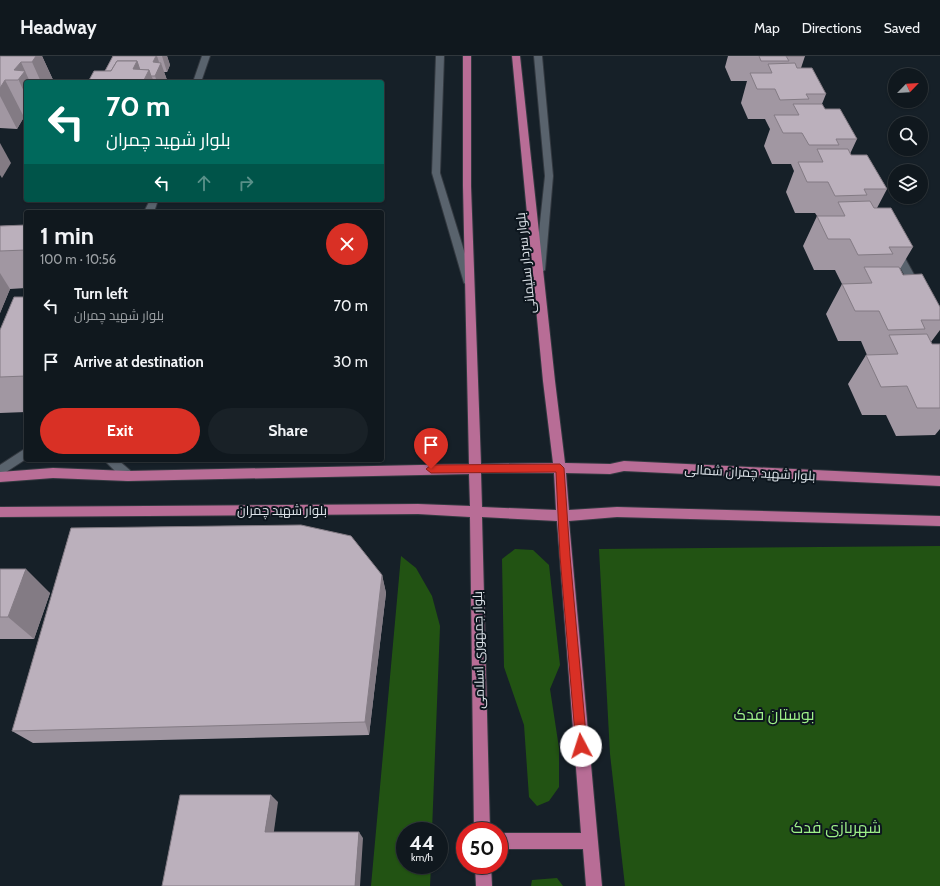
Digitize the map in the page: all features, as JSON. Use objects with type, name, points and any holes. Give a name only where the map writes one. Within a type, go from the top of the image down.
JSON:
[{"type":"main road","points":[[467,56],[467,186],[475,470]]},
{"type":"main road","name":"بلوار سردار سلیمانی","points":[[516,56],[549,381],[560,468]]},
{"type":"main road","name":"بلوار شهید چمران شمالی","points":[[560,468],[610,470],[624,466],[940,482]]},
{"type":"main road","points":[[0,477],[54,473],[128,476],[416,469],[475,470],[560,468],[589,841],[594,886]]},
{"type":"main road","name":"بلوار جمهوری اسلامی","points":[[475,470],[482,822]]},
{"type":"main road","name":"بلوار شهید چمران","points":[[0,512],[418,509],[563,516]]},
{"type":"main road","points":[[563,516],[618,512],[940,522]]},
{"type":"main road","points":[[508,841],[589,841]]},
{"type":"main road","points":[[483,874],[484,886]]},
{"type":"street","points":[[198,80],[206,56]]},
{"type":"street","points":[[440,56],[436,173],[469,283]]},
{"type":"street","points":[[538,56],[549,176],[539,277]]},
{"type":"street","points":[[892,244],[922,298]]},
{"type":"street","points":[[0,471],[24,454]]},
{"type":"street","points":[[112,462],[128,476]]},
{"type":"green space","name":"بوستان فدک","points":[[940,546],[940,886],[625,886],[610,754],[599,549]]},
{"type":"green space","points":[[515,549],[533,550],[549,565],[560,665],[550,689],[559,748],[559,787],[549,801],[537,806],[529,797],[524,725],[504,667],[502,559]]},
{"type":"green space","points":[[401,556],[416,568],[432,596],[440,626],[432,822],[396,822],[396,874],[431,874],[430,886],[371,886]]},
{"type":"green space","points":[[557,878],[563,886],[531,886],[532,880]]},
{"type":"building","points":[[0,56],[36,56],[32,62],[21,62],[14,70],[25,71],[18,80],[5,80],[0,88]]},
{"type":"building","points":[[113,56],[156,56],[153,62],[161,63],[155,76],[151,76],[149,70],[140,70],[137,61],[117,61],[111,71],[105,71]]},
{"type":"building","points":[[759,56],[786,56],[789,61],[761,61]]},
{"type":"building","points":[[117,61],[137,61],[133,69],[149,70],[144,80],[89,80],[94,71],[111,71]]},
{"type":"building","points":[[795,63],[797,68],[812,68],[826,94],[806,94],[809,99],[780,100],[775,89],[757,89],[750,73],[772,73],[768,64]]},
{"type":"building","points":[[793,104],[822,104],[825,109],[840,109],[857,139],[836,139],[839,145],[809,145],[802,133],[783,133],[774,115],[799,115]]},
{"type":"building","points":[[817,149],[848,149],[851,155],[867,155],[887,189],[864,189],[867,195],[835,196],[828,182],[807,182],[798,162],[823,162]]},
{"type":"building","points":[[870,201],[874,208],[891,208],[913,247],[889,247],[893,254],[858,255],[850,239],[828,239],[817,216],[845,216],[838,202]]},
{"type":"building","points":[[24,225],[24,250],[0,251],[0,226]]},
{"type":"building","points":[[864,267],[899,267],[903,275],[922,274],[940,307],[940,320],[921,320],[925,329],[888,330],[879,311],[855,311],[842,284],[872,283]]},
{"type":"building","points":[[14,297],[24,297],[24,376],[0,377],[0,330]]},
{"type":"building","points":[[927,334],[932,344],[940,344],[940,408],[917,408],[907,386],[881,387],[866,355],[898,354],[889,335]]},
{"type":"building","points":[[301,525],[351,536],[382,575],[365,722],[12,731],[71,528]]},
{"type":"building","points":[[0,569],[26,569],[8,617],[0,617]]},
{"type":"building","points":[[180,795],[271,795],[265,832],[359,832],[355,886],[162,886]]},
{"type":"route","points":[[431,469],[475,470],[560,468],[565,556],[581,746]]},
{"type":"park label","name":"شهربازی فدک","points":[[836,827]]}]
